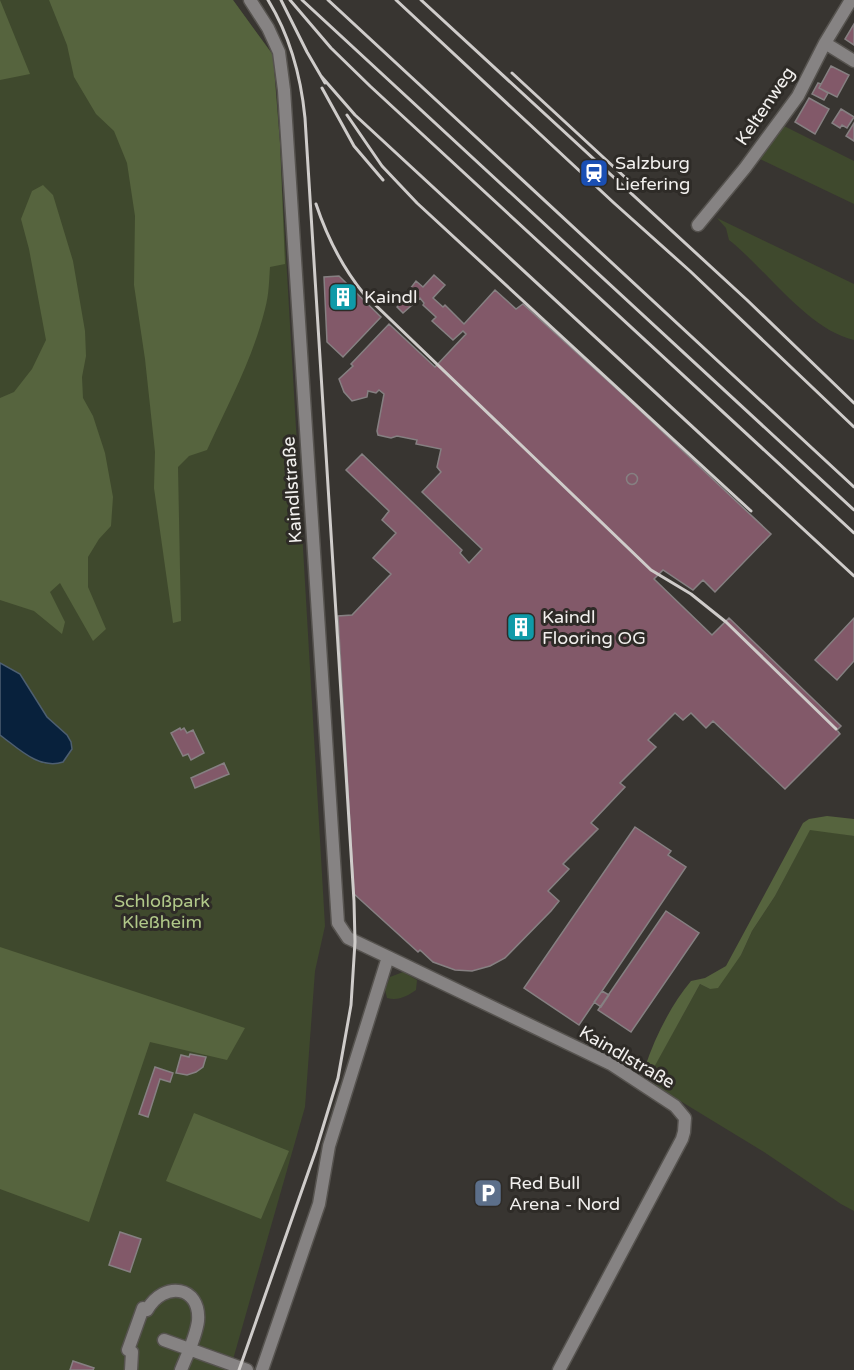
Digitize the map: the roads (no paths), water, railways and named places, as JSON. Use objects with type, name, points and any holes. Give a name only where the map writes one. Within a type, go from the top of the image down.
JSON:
[{"type":"street","name":"Kaindlstraße","points":[[250,0],[268,28],[279,52],[284,90],[338,922],[348,938],[611,1064],[675,1106],[685,1119],[681,1139],[559,1370]]},
{"type":"street","name":"Keltenweg","points":[[698,225],[745,168],[798,96],[825,43],[851,0]]},
{"type":"street","points":[[825,43],[854,61]]},
{"type":"street","points":[[262,1370],[322,1194],[329,1146],[388,957]]},
{"type":"street","points":[[131,1370],[132,1352],[128,1350],[143,1308],[147,1310],[152,1302],[168,1291],[175,1290],[187,1294],[194,1304],[198,1322],[181,1370]]},
{"type":"street","points":[[164,1340],[247,1370]]},
{"type":"water","points":[[0,663],[20,674],[47,717],[67,735],[72,749],[63,762],[54,764],[37,760],[0,735]]},
{"type":"railway","points":[[239,1370],[316,1150],[338,1078],[351,1005],[355,942],[305,118],[301,87],[293,57],[268,0]]},
{"type":"railway","points":[[281,0],[325,83]]},
{"type":"railway","points":[[290,0],[331,48],[370,86],[854,533]]},
{"type":"railway","points":[[302,0],[854,510]]},
{"type":"railway","points":[[328,0],[854,487]]},
{"type":"railway","points":[[396,0],[690,271],[854,427]]},
{"type":"railway","points":[[421,0],[747,300],[854,403]]},
{"type":"railway","points":[[512,73],[629,181]]},
{"type":"railway","points":[[321,76],[355,115],[854,576]]},
{"type":"railway","points":[[322,88],[354,146],[383,180]]},
{"type":"railway","points":[[347,115],[382,166],[417,203],[751,511]]},
{"type":"railway","points":[[316,204],[336,251],[364,294],[651,570],[691,594],[726,622],[836,729]]},
{"type":"place","name":"Salzburg Liefering","points":[[594,173]]},
{"type":"place","name":"Kaindl","points":[[343,297]]},
{"type":"place","name":"Kaindl Flooring OG","points":[[521,627]]},
{"type":"place","name":"Red Bull Arena - Nord","points":[[488,1193]]},
{"type":"park label","name":"Schloßpark Kleßheim","points":[[162,911]]}]
